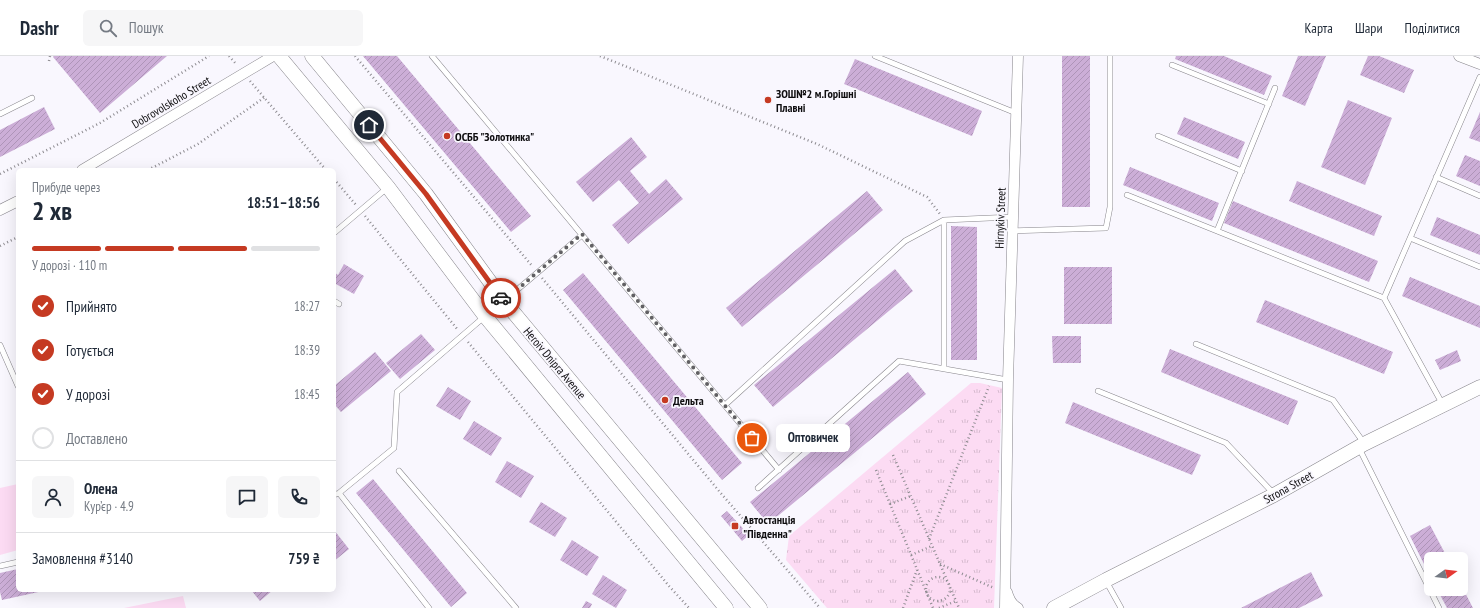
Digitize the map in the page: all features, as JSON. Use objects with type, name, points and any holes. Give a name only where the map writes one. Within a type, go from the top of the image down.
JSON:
[{"type":"street","name":"Dobrovolskoho Street","points":[[85,168],[273,56]]},
{"type":"street","name":"Heroiv Dnipra Avenue","points":[[279,56],[388,187],[485,316],[726,608]]},
{"type":"street","name":"Heroiv Dnipra Avenue","points":[[312,56],[426,194],[504,301],[760,608]]},
{"type":"street","name":"Hirnykiv Street","points":[[1005,607],[1002,589],[1018,56]]},
{"type":"street","points":[[1459,56],[1480,64]]},
{"type":"street","points":[[0,210],[16,202]]},
{"type":"street","name":"Strona Street","points":[[1101,583],[1274,495],[1361,445],[1480,387]]},
{"type":"street","points":[[1054,608],[1101,583]]},
{"type":"street","points":[[1069,608],[1101,583]]},
{"type":"street","points":[[1002,589],[1018,608]]},
{"type":"lane","points":[[432,56],[778,470]]},
{"type":"lane","points":[[875,56],[1016,114]]},
{"type":"lane","points":[[1012,231],[1106,228],[1110,207],[1110,56]]},
{"type":"lane","points":[[1172,65],[1269,104]]},
{"type":"lane","points":[[1384,298],[1480,77]]},
{"type":"lane","points":[[1217,231],[1275,88]]},
{"type":"lane","points":[[0,114],[32,98]]},
{"type":"lane","points":[[1158,136],[1242,171]]},
{"type":"lane","points":[[1436,177],[1480,196]]},
{"type":"lane","points":[[336,232],[388,187]]},
{"type":"lane","points":[[1127,195],[1384,298],[1444,405]]},
{"type":"lane","points":[[724,405],[905,241],[944,220],[1013,217]]},
{"type":"lane","points":[[944,220],[944,369]]},
{"type":"lane","points":[[504,301],[582,234]]},
{"type":"lane","points":[[1410,238],[1480,267]]},
{"type":"lane","points":[[429,608],[336,494],[394,448],[397,392],[485,316]]},
{"type":"lane","points":[[1196,344],[1333,400],[1361,445],[1439,608]]},
{"type":"lane","points":[[0,345],[16,381]]},
{"type":"lane","points":[[758,488],[899,361],[1008,380]]},
{"type":"lane","points":[[1098,391],[1226,442],[1274,495]]},
{"type":"lane","points":[[399,471],[516,608]]},
{"type":"lane","points":[[0,566],[16,562]]},
{"type":"lane","points":[[1101,583],[1121,608]]},
{"type":"path","points":[[49,61],[50,56]]},
{"type":"path","points":[[0,174],[100,123],[209,56]]},
{"type":"path","points":[[229,56],[324,168]]},
{"type":"path","points":[[355,56],[719,491],[820,608]]},
{"type":"path","points":[[600,56],[817,144],[927,197],[944,220]]},
{"type":"path","points":[[152,168],[198,144],[264,97]]},
{"type":"path","points":[[336,181],[669,586],[689,608]]},
{"type":"path","points":[[0,246],[16,238]]},
{"type":"path","points":[[929,539],[992,378]]},
{"type":"path","points":[[894,455],[959,608]]},
{"type":"path","points":[[876,470],[933,608]]},
{"type":"path","points":[[890,504],[911,496]]},
{"type":"path","points":[[911,555],[932,546]]},
{"type":"path","points":[[940,564],[1002,589]]},
{"type":"path","points":[[903,608],[917,570]]},
{"type":"path","points":[[933,578],[942,578],[948,584],[948,593],[942,600],[933,600],[927,594],[927,584],[933,578]]},
{"type":"path","points":[[939,608],[956,601]]},
{"type":"green space","points":[[971,383],[980,383],[1002,388],[994,608],[827,608],[786,560],[789,536]]},
{"type":"green space","points":[[16,484],[16,551],[0,555],[0,488]]},
{"type":"green space","points":[[183,596],[186,608],[124,608]]},
{"type":"building","points":[[167,56],[100,113],[53,57]]},
{"type":"building","name":"ОСББ \"Золотинка\"","points":[[363,56],[397,56],[531,216],[511,232]]},
{"type":"building","points":[[1062,56],[1090,56],[1090,207],[1062,207]]},
{"type":"building","points":[[1176,56],[1224,56],[1272,76],[1264,95],[1175,59]]},
{"type":"building","points":[[1298,56],[1326,56],[1305,106],[1282,96]]},
{"type":"building","points":[[1368,56],[1379,56],[1414,70],[1404,93],[1360,75]]},
{"type":"building","points":[[855,59],[982,111],[972,136],[844,84]]},
{"type":"building","points":[[1348,100],[1392,118],[1365,185],[1321,167]]},
{"type":"building","points":[[44,107],[55,129],[0,157],[0,130]]},
{"type":"building","points":[[1480,112],[1480,142],[1469,138]]},
{"type":"building","points":[[1184,117],[1245,142],[1238,159],[1177,134]]},
{"type":"building","points":[[631,137],[647,157],[630,171],[649,194],[666,179],[683,199],[628,244],[612,225],[639,203],[619,180],[593,202],[576,182]]},
{"type":"building","points":[[1465,155],[1480,161],[1480,186],[1456,176]]},
{"type":"building","points":[[1130,167],[1219,203],[1212,221],[1123,185]]},
{"type":"building","points":[[1297,181],[1382,216],[1374,236],[1289,201]]},
{"type":"building","points":[[867,191],[883,210],[742,327],[726,308]]},
{"type":"building","points":[[1233,201],[1378,261],[1369,282],[1224,223]]},
{"type":"building","points":[[1437,217],[1480,235],[1480,255],[1430,235]]},
{"type":"building","points":[[951,226],[977,227],[977,360],[951,360]]},
{"type":"building","points":[[344,264],[364,276],[354,294],[336,284],[336,274],[338,275]]},
{"type":"building","points":[[1064,267],[1112,267],[1112,324],[1064,324]]},
{"type":"building","points":[[895,269],[913,291],[773,407],[754,385]]},
{"type":"building","points":[[583,273],[742,463],[722,480],[563,290]]},
{"type":"building","points":[[1410,277],[1480,306],[1480,328],[1402,296]]},
{"type":"building","points":[[1265,300],[1393,352],[1384,374],[1256,322]]},
{"type":"building","points":[[421,334],[435,350],[400,379],[386,363]]},
{"type":"building","points":[[1052,336],[1081,336],[1081,363],[1053,363]]},
{"type":"building","points":[[1170,349],[1298,401],[1288,425],[1161,372]]},
{"type":"building","points":[[1457,350],[1461,361],[1440,370],[1435,360]]},
{"type":"building","points":[[375,352],[391,371],[341,412],[336,406],[336,384]]},
{"type":"building","points":[[908,372],[926,394],[768,524],[750,502]]},
{"type":"building","points":[[448,387],[471,401],[460,420],[436,406]]},
{"type":"building","points":[[1073,402],[1201,455],[1192,475],[1065,423]]},
{"type":"building","points":[[474,421],[502,438],[491,456],[463,439]]},
{"type":"building","points":[[507,461],[534,476],[521,498],[495,482]]},
{"type":"building","points":[[373,479],[467,593],[451,607],[356,493]]},
{"type":"building","points":[[541,502],[567,518],[555,537],[529,522]]},
{"type":"building","name":"Автостанція \"Південна\"","points":[[727,511],[749,535],[742,541],[721,516]]},
{"type":"building","points":[[1430,525],[1444,552],[1424,552],[1424,564],[1410,536]]},
{"type":"building","points":[[336,533],[349,549],[336,559]]},
{"type":"building","points":[[572,540],[599,557],[587,576],[560,560]]},
{"type":"building","points":[[16,569],[16,592],[38,592],[2,600],[0,592],[0,573]]},
{"type":"building","points":[[1311,572],[1323,596],[1299,608],[1241,608]]},
{"type":"building","points":[[603,575],[627,590],[616,608],[592,594]]},
{"type":"building","points":[[253,592],[271,592],[260,601]]},
{"type":"building","points":[[1441,596],[1467,596],[1473,608],[1447,608]]},
{"type":"building","points":[[586,601],[592,604],[590,608],[582,608]]},
{"type":"way so far","points":[[501,298],[504,301],[582,234],[752,438]]},
{"type":"place","name":"ЗОШ№2 м.Горішні Плавні","points":[[768,100]]},
{"type":"place","name":"ОСББ \"Золотинка\"","points":[[447,136]]},
{"type":"place","name":"Дельта","points":[[665,400]]},
{"type":"place","name":"Оптовичек","points":[[752,438]]},
{"type":"place","name":"Автостанція \"Південна\"","points":[[735,526]]},
{"type":"route","points":[[369,125],[426,194],[501,298]]}]
